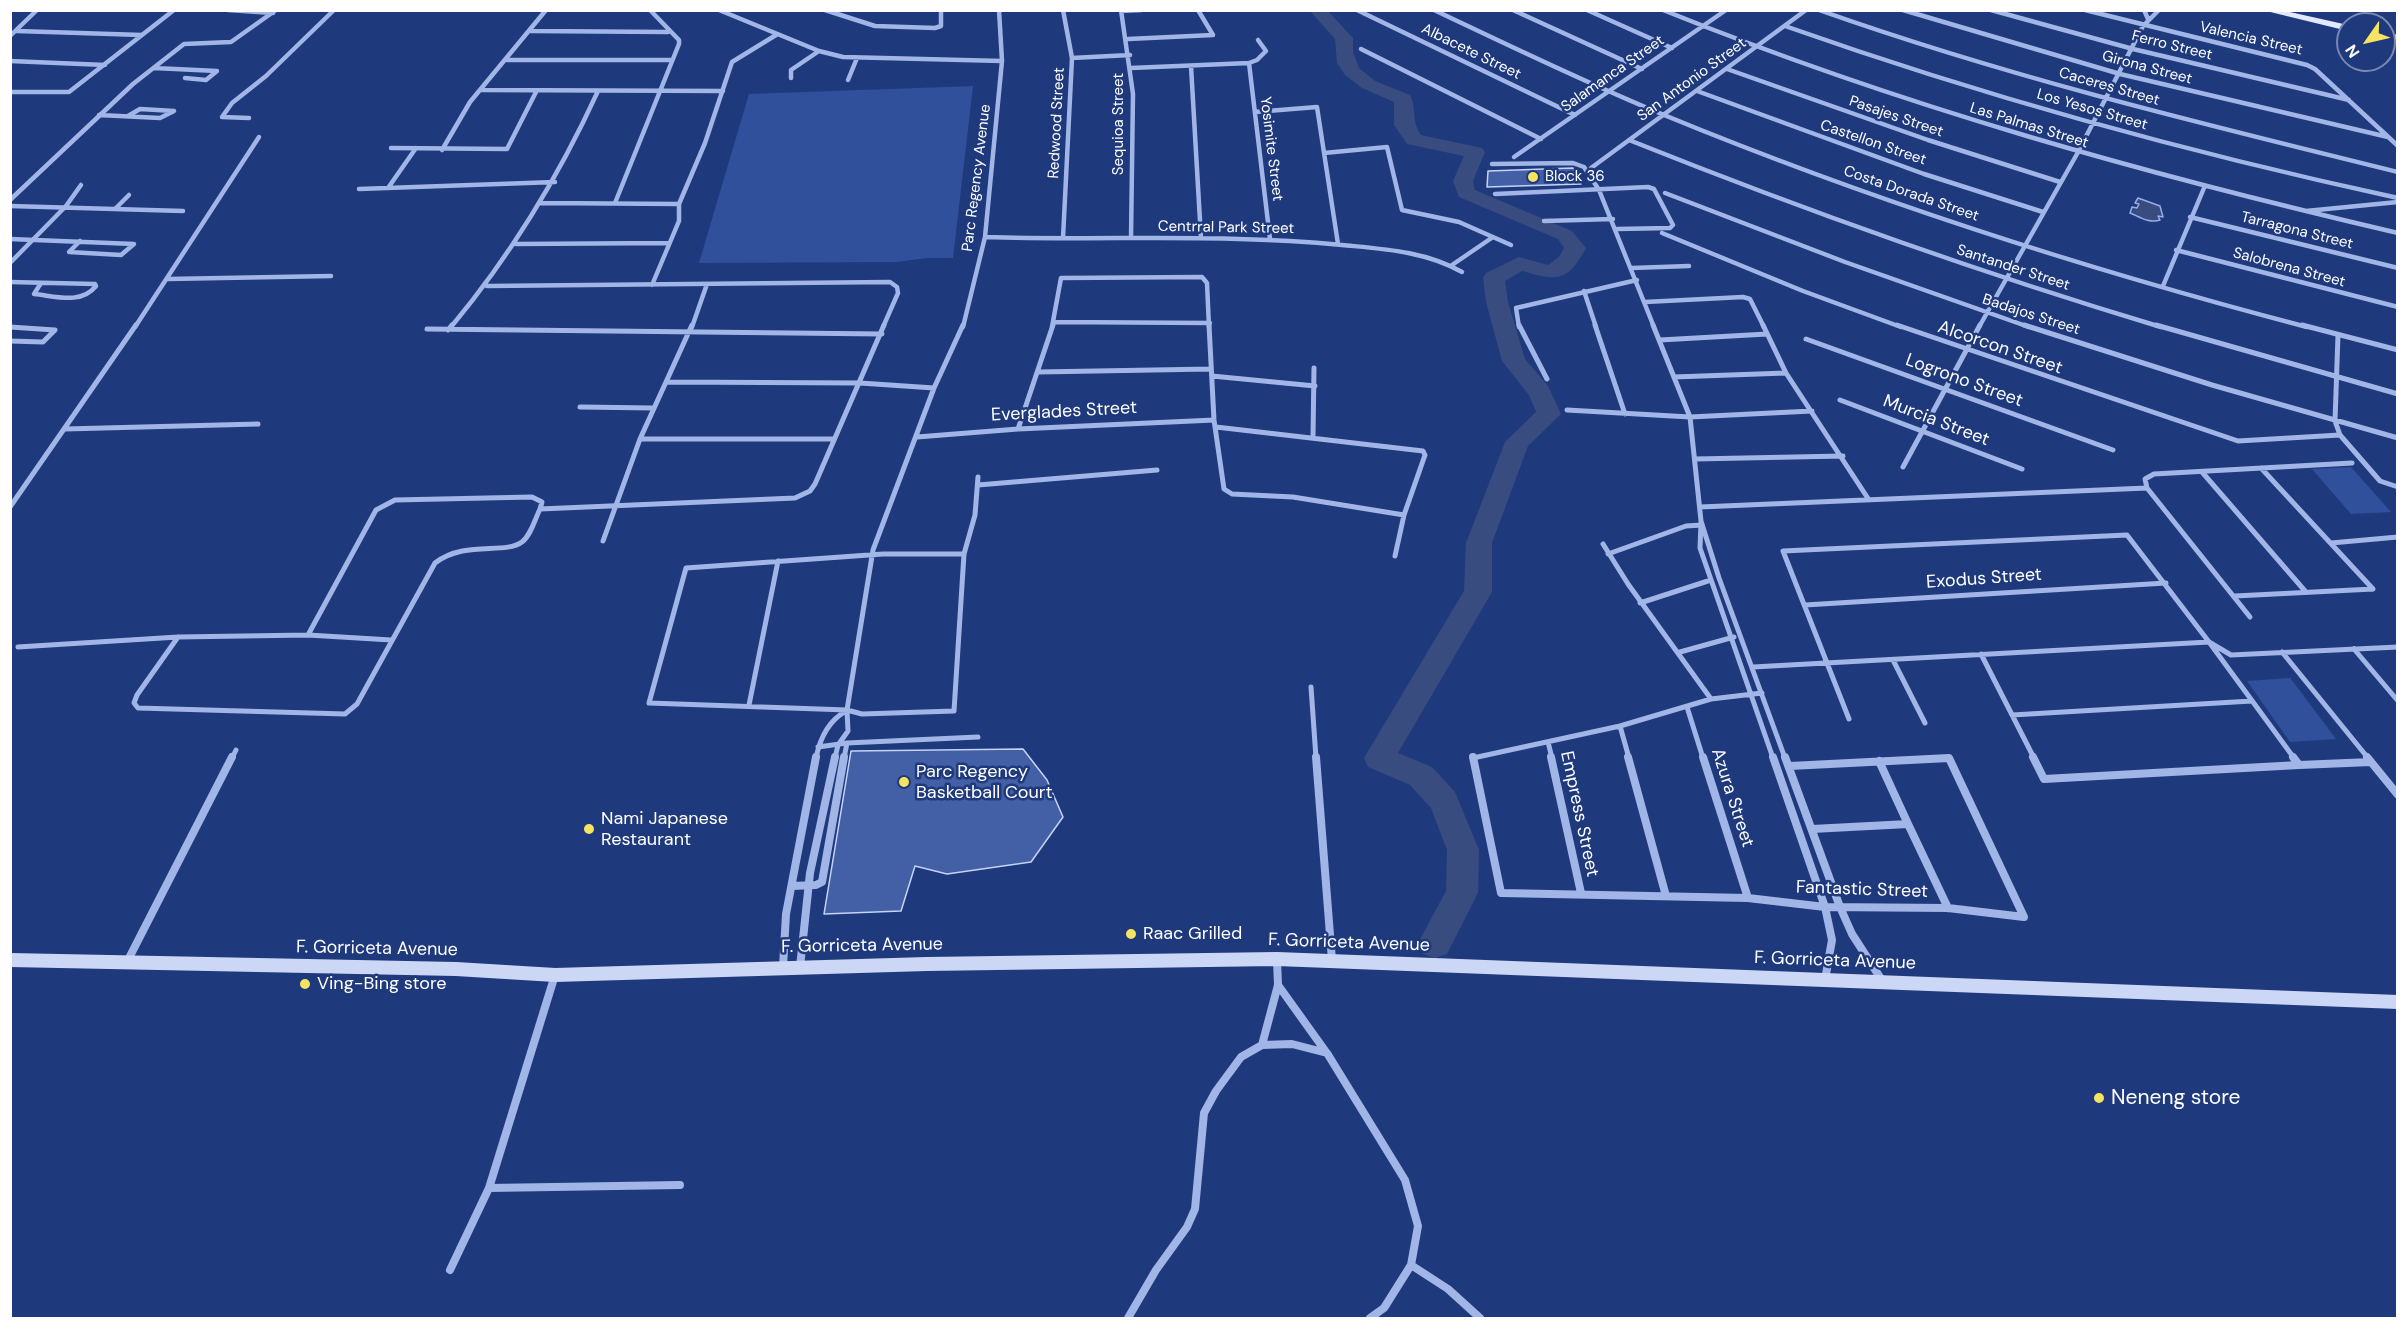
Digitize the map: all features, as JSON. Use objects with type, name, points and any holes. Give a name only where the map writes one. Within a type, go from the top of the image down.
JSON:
[{"type":"main road","points":[[2266,10],[2336,25]]},
{"type":"main road","name":"F. Gorriceta Avenue","points":[[10,960],[456,969],[555,975],[783,967],[1277,959],[2397,1002]]},
{"type":"street","points":[[10,36],[37,10]]},
{"type":"street","points":[[10,92],[69,92],[174,10]]},
{"type":"street","points":[[228,10],[275,12]]},
{"type":"street","points":[[249,118],[222,117],[232,103],[266,75],[334,10]]},
{"type":"street","points":[[442,150],[470,102],[546,10]]},
{"type":"street","points":[[615,203],[679,40],[668,32],[650,10]]},
{"type":"street","points":[[719,10],[819,51],[857,58],[1002,61]]},
{"type":"street","points":[[825,10],[875,26],[925,28],[941,26],[941,10]]},
{"type":"street","name":"Parc Regency Avenue","points":[[800,967],[808,886],[838,745],[848,731],[847,710],[873,555],[883,521],[934,388],[964,324],[985,237],[1004,47],[999,10]]},
{"type":"street","name":"Redwood Street","points":[[1063,10],[1072,58],[1063,238]]},
{"type":"street","points":[[1121,11],[1142,10]]},
{"type":"street","points":[[1128,39],[1213,35],[1198,10]]},
{"type":"street","name":"Albacete Street","points":[[1357,10],[1575,115]]},
{"type":"street","name":"Costa Dorada Street","points":[[1434,10],[1609,92],[1835,181],[2024,245],[2163,286],[2397,350]]},
{"type":"street","points":[[1513,10],[1642,69]]},
{"type":"street","points":[[1587,10],[1672,48]]},
{"type":"street","name":"Las Palmas Street","points":[[1663,10],[1702,27],[1867,88],[2077,154],[2204,188],[2397,233]]},
{"type":"street","name":"Salamanca Street","points":[[1515,157],[1726,10]]},
{"type":"street","name":"San Antonio Street","points":[[1591,168],[1806,10]]},
{"type":"street","name":"Caceres Street","points":[[1819,10],[1904,40],[2104,99],[2397,172]]},
{"type":"street","name":"Girona Street","points":[[1903,10],[2120,74],[2388,137]]},
{"type":"street","name":"Ferro Street","points":[[1991,10],[2133,49],[2349,100]]},
{"type":"street","name":"Valencia Street","points":[[2085,10],[2307,65],[2315,69],[2349,100]]},
{"type":"street","points":[[2144,10],[2148,19]]},
{"type":"street","points":[[1903,467],[2024,245],[2077,154],[2143,26],[2159,10]]},
{"type":"street","name":"Sequioa Street","points":[[1121,11],[1128,39],[1131,68],[1131,238]]},
{"type":"street","points":[[10,200],[99,115],[184,44],[231,42],[275,12]]},
{"type":"street","name":"Los Yesos Street","points":[[1785,26],[1869,57],[2092,124],[2397,200]]},
{"type":"street","points":[[16,31],[142,35]]},
{"type":"street","points":[[530,31],[668,32]]},
{"type":"street","points":[[652,285],[679,221],[679,204],[705,143],[732,62],[777,35]]},
{"type":"street","points":[[1131,68],[1249,63],[1257,60],[1266,51],[1258,40]]},
{"type":"street","points":[[1361,49],[1541,139]]},
{"type":"street","points":[[791,78],[791,70],[795,65],[819,51]]},
{"type":"street","points":[[1072,58],[1130,55]]},
{"type":"street","points":[[848,80],[857,58]]},
{"type":"street","points":[[507,60],[672,60]]},
{"type":"street","points":[[10,61],[106,65]]},
{"type":"street","name":"Yosimite Street","points":[[1249,63],[1270,239]]},
{"type":"street","points":[[1191,66],[1201,238]]},
{"type":"street","points":[[154,68],[195,68],[217,71],[206,80],[184,78],[195,68]]},
{"type":"street","name":"Pasajes Street","points":[[1727,69],[1928,141],[2060,182]]},
{"type":"street","points":[[482,90],[723,91]]},
{"type":"street","points":[[448,330],[487,286],[516,244],[539,203],[555,182],[598,91]]},
{"type":"street","name":"Castellon Street","points":[[1697,91],[1924,174],[2043,212]]},
{"type":"street","points":[[391,148],[507,149],[536,92]]},
{"type":"street","points":[[2349,100],[2397,146]]},
{"type":"street","points":[[1255,112],[1317,107],[1338,244]]},
{"type":"street","points":[[99,115],[160,118],[174,111],[140,109],[128,116]]},
{"type":"street","points":[[10,507],[168,279],[260,137]]},
{"type":"street","name":"Santander Street","points":[[1629,140],[1854,227],[2006,279],[2160,327],[2397,394]]},
{"type":"street","points":[[1324,153],[1387,147],[1402,210],[1459,222],[1511,245]]},
{"type":"street","points":[[388,188],[416,148]]},
{"type":"street","points":[[1492,164],[1573,164],[1584,168],[1599,190],[1617,229],[1690,417],[1700,507],[1700,548],[1753,693],[1826,907],[1832,940],[1825,980]]},
{"type":"street","points":[[359,189],[555,182]]},
{"type":"street","points":[[10,263],[66,206],[81,185]]},
{"type":"street","points":[[1495,194],[1652,188],[1673,225],[1670,228],[1617,229]]},
{"type":"street","points":[[2163,286],[2175,250],[2204,188]]},
{"type":"street","name":"Badajos Street","points":[[1665,193],[1803,248],[1987,314],[2162,370],[2397,438]]},
{"type":"street","points":[[116,208],[129,195]]},
{"type":"street","points":[[2302,211],[2397,200]]},
{"type":"street","points":[[539,203],[679,204]]},
{"type":"street","points":[[10,206],[183,211]]},
{"type":"street","name":"Tarragona Street","points":[[2190,217],[2397,268]]},
{"type":"street","points":[[1544,221],[1612,219]]},
{"type":"street","name":"Alcorcon Street","points":[[1662,233],[1803,291],[1967,351],[2238,441],[2340,435]]},
{"type":"street","name":"Centrral Park Street","points":[[985,237],[1270,239],[1412,253],[1452,265],[1462,272]]},
{"type":"street","points":[[1452,265],[1493,237]]},
{"type":"street","points":[[10,239],[35,239],[80,241],[134,244],[126,253],[114,256],[69,252],[80,241]]},
{"type":"street","points":[[516,244],[669,243]]},
{"type":"street","name":"Salobrena Street","points":[[2175,250],[2397,307]]},
{"type":"street","points":[[1632,268],[1689,266]]},
{"type":"street","points":[[168,279],[331,276]]},
{"type":"street","points":[[1018,429],[1054,322],[1061,278],[1204,278],[1207,283],[1210,322],[1215,424],[1226,491],[1236,495],[1293,497],[1404,514],[1395,556]]},
{"type":"street","points":[[1546,379],[1531,351],[1514,310],[1636,279]]},
{"type":"street","points":[[10,282],[41,283],[96,286],[89,295],[80,298],[34,294],[41,283]]},
{"type":"street","points":[[487,286],[890,282],[897,286],[898,293],[882,334],[812,489],[795,498],[540,509]]},
{"type":"street","points":[[603,541],[640,439],[690,332],[707,284]]},
{"type":"street","points":[[1584,291],[1625,414]]},
{"type":"street","points":[[1645,302],[1747,297],[1786,373],[1843,456],[1869,500]]},
{"type":"street","points":[[1054,322],[1210,322]]},
{"type":"street","points":[[10,327],[55,330],[43,342],[10,341]]},
{"type":"street","points":[[427,330],[882,334]]},
{"type":"street","points":[[1660,340],[1767,334]]},
{"type":"street","points":[[2338,335],[2335,421],[2340,435],[2380,481],[2397,487]]},
{"type":"street","name":"Logrono Street","points":[[1806,339],[2113,450]]},
{"type":"street","points":[[1313,437],[1314,368]]},
{"type":"street","points":[[1038,372],[1211,372],[1315,386]]},
{"type":"street","points":[[1674,377],[1786,373]]},
{"type":"street","points":[[667,382],[860,383],[934,388]]},
{"type":"street","name":"Murcia Street","points":[[1840,400],[2022,469]]},
{"type":"street","points":[[580,407],[653,408]]},
{"type":"street","points":[[1567,410],[1690,417],[1812,411]]},
{"type":"street","points":[[65,429],[258,424]]},
{"type":"street","name":"Everglades Street","points":[[917,437],[1018,429],[1215,424],[1423,451],[1425,455],[1404,514]]},
{"type":"street","points":[[640,439],[833,439]]},
{"type":"street","points":[[1695,459],[1843,456]]},
{"type":"street","points":[[2250,617],[2147,488],[2145,481],[2148,476],[2352,463]]},
{"type":"street","points":[[2235,596],[2373,589],[2261,468]]},
{"type":"street","points":[[978,485],[1157,470]]},
{"type":"street","points":[[2202,472],[2305,591]]},
{"type":"street","points":[[964,554],[873,555],[686,568],[649,703],[847,710],[862,714],[954,711],[964,554],[975,515],[978,477]]},
{"type":"street","points":[[1700,507],[2147,488]]},
{"type":"street","points":[[178,638],[137,695],[135,703],[138,708],[345,714],[357,704],[435,563],[445,553],[520,544],[527,537],[542,502],[532,497],[395,500],[383,504],[376,510],[308,635]]},
{"type":"street","points":[[1608,554],[1686,526],[1701,524]]},
{"type":"street","points":[[1701,524],[1840,908],[1852,934],[1883,982]]},
{"type":"street","points":[[1849,719],[1783,551],[2127,535],[2166,583],[2299,765]]},
{"type":"street","points":[[2331,543],[2397,537]]},
{"type":"street","points":[[1603,544],[1641,603],[1680,652],[1711,699]]},
{"type":"street","points":[[749,705],[778,561]]},
{"type":"street","points":[[1641,603],[1711,580]]},
{"type":"street","name":"Exodus Street","points":[[1804,605],[2166,583]]},
{"type":"street","points":[[18,647],[178,638],[308,635],[391,640]]},
{"type":"street","points":[[1680,652],[1740,636]]},
{"type":"street","points":[[1753,667],[1826,665],[2209,642],[2231,655],[2397,647]]},
{"type":"street","points":[[2354,650],[2397,701]]},
{"type":"street","points":[[2282,652],[2397,795]]},
{"type":"street","points":[[1981,654],[2044,779],[2371,762]]},
{"type":"street","points":[[1893,660],[1925,723]]},
{"type":"street","points":[[1311,687],[1332,961]]},
{"type":"street","points":[[1548,742],[1620,726],[1711,699],[1762,693]]},
{"type":"street","points":[[2012,715],[2252,701]]},
{"type":"street","name":"Azura Street","points":[[1687,707],[1748,898]]},
{"type":"street","points":[[783,967],[786,914],[818,747],[832,719],[847,710]]},
{"type":"street","points":[[1620,726],[1666,896]]},
{"type":"street","points":[[818,747],[847,743],[978,737]]},
{"type":"street","name":"Fantastic Street","points":[[1548,742],[1473,757],[1501,893],[1748,898],[1840,908],[1948,908],[2021,918],[2025,915],[1949,758],[1790,766]]},
{"type":"street","name":"Empress Street","points":[[1548,742],[1581,893]]},
{"type":"street","points":[[792,886],[808,886],[822,882],[847,743]]},
{"type":"street","points":[[127,963],[236,750]]},
{"type":"street","points":[[1879,761],[1948,908]]},
{"type":"street","points":[[1812,829],[1908,824]]},
{"type":"street","points":[[1262,1045],[1278,985],[1277,959]]},
{"type":"street","points":[[450,1270],[489,1188],[555,975]]},
{"type":"street","points":[[1278,985],[1327,1053],[1404,1180],[1418,1226],[1411,1265],[1384,1308],[1370,1318]]},
{"type":"street","points":[[1128,1318],[1156,1270],[1187,1227],[1195,1209],[1204,1113],[1231,1069],[1241,1057],[1262,1045],[1292,1044],[1327,1053]]},
{"type":"street","points":[[489,1188],[680,1185]]},
{"type":"street","points":[[1411,1265],[1448,1289],[1479,1318]]},
{"type":"shaded area","points":[[973,86],[953,258],[927,258],[896,262],[699,263],[749,94]]},
{"type":"shaded area","points":[[2138,198],[2160,206],[2163,217],[2158,216],[2160,220],[2152,221],[2130,213],[2132,207],[2137,208],[2139,204],[2135,203]]},
{"type":"shaded area","points":[[2351,467],[2391,512],[2351,514],[2312,469]]},
{"type":"shaded area","points":[[2291,678],[2336,739],[2290,742],[2247,681]]},
{"type":"building","name":"Block 36","points":[[1573,168],[1581,184],[1487,187],[1488,171]]},
{"type":"building","points":[[1023,749],[1047,780],[1063,817],[1031,862],[947,874],[915,866],[901,911],[824,914],[851,751]]},
{"type":"waterway","points":[[1317,10],[1344,38],[1346,63],[1359,79],[1403,99],[1404,125],[1414,140],[1475,152],[1463,181],[1466,193],[1565,235],[1575,248],[1568,261],[1552,273],[1519,264],[1494,278],[1497,302],[1514,361],[1540,392],[1549,414],[1517,442],[1479,543],[1478,592],[1379,758],[1421,776],[1444,801],[1463,850],[1462,893],[1435,943]]},
{"type":"place","name":"Block 36","points":[[1533,177]]},
{"type":"place","name":"Parc Regency Basketball Court","points":[[904,782]]},
{"type":"place","name":"Nami Japanese Restaurant","points":[[589,829]]},
{"type":"place","name":"Raac Grilled","points":[[1131,934]]},
{"type":"place","name":"Ving-Bing store","points":[[305,984]]},
{"type":"place","name":"Neneng store","points":[[2099,1098]]}]
